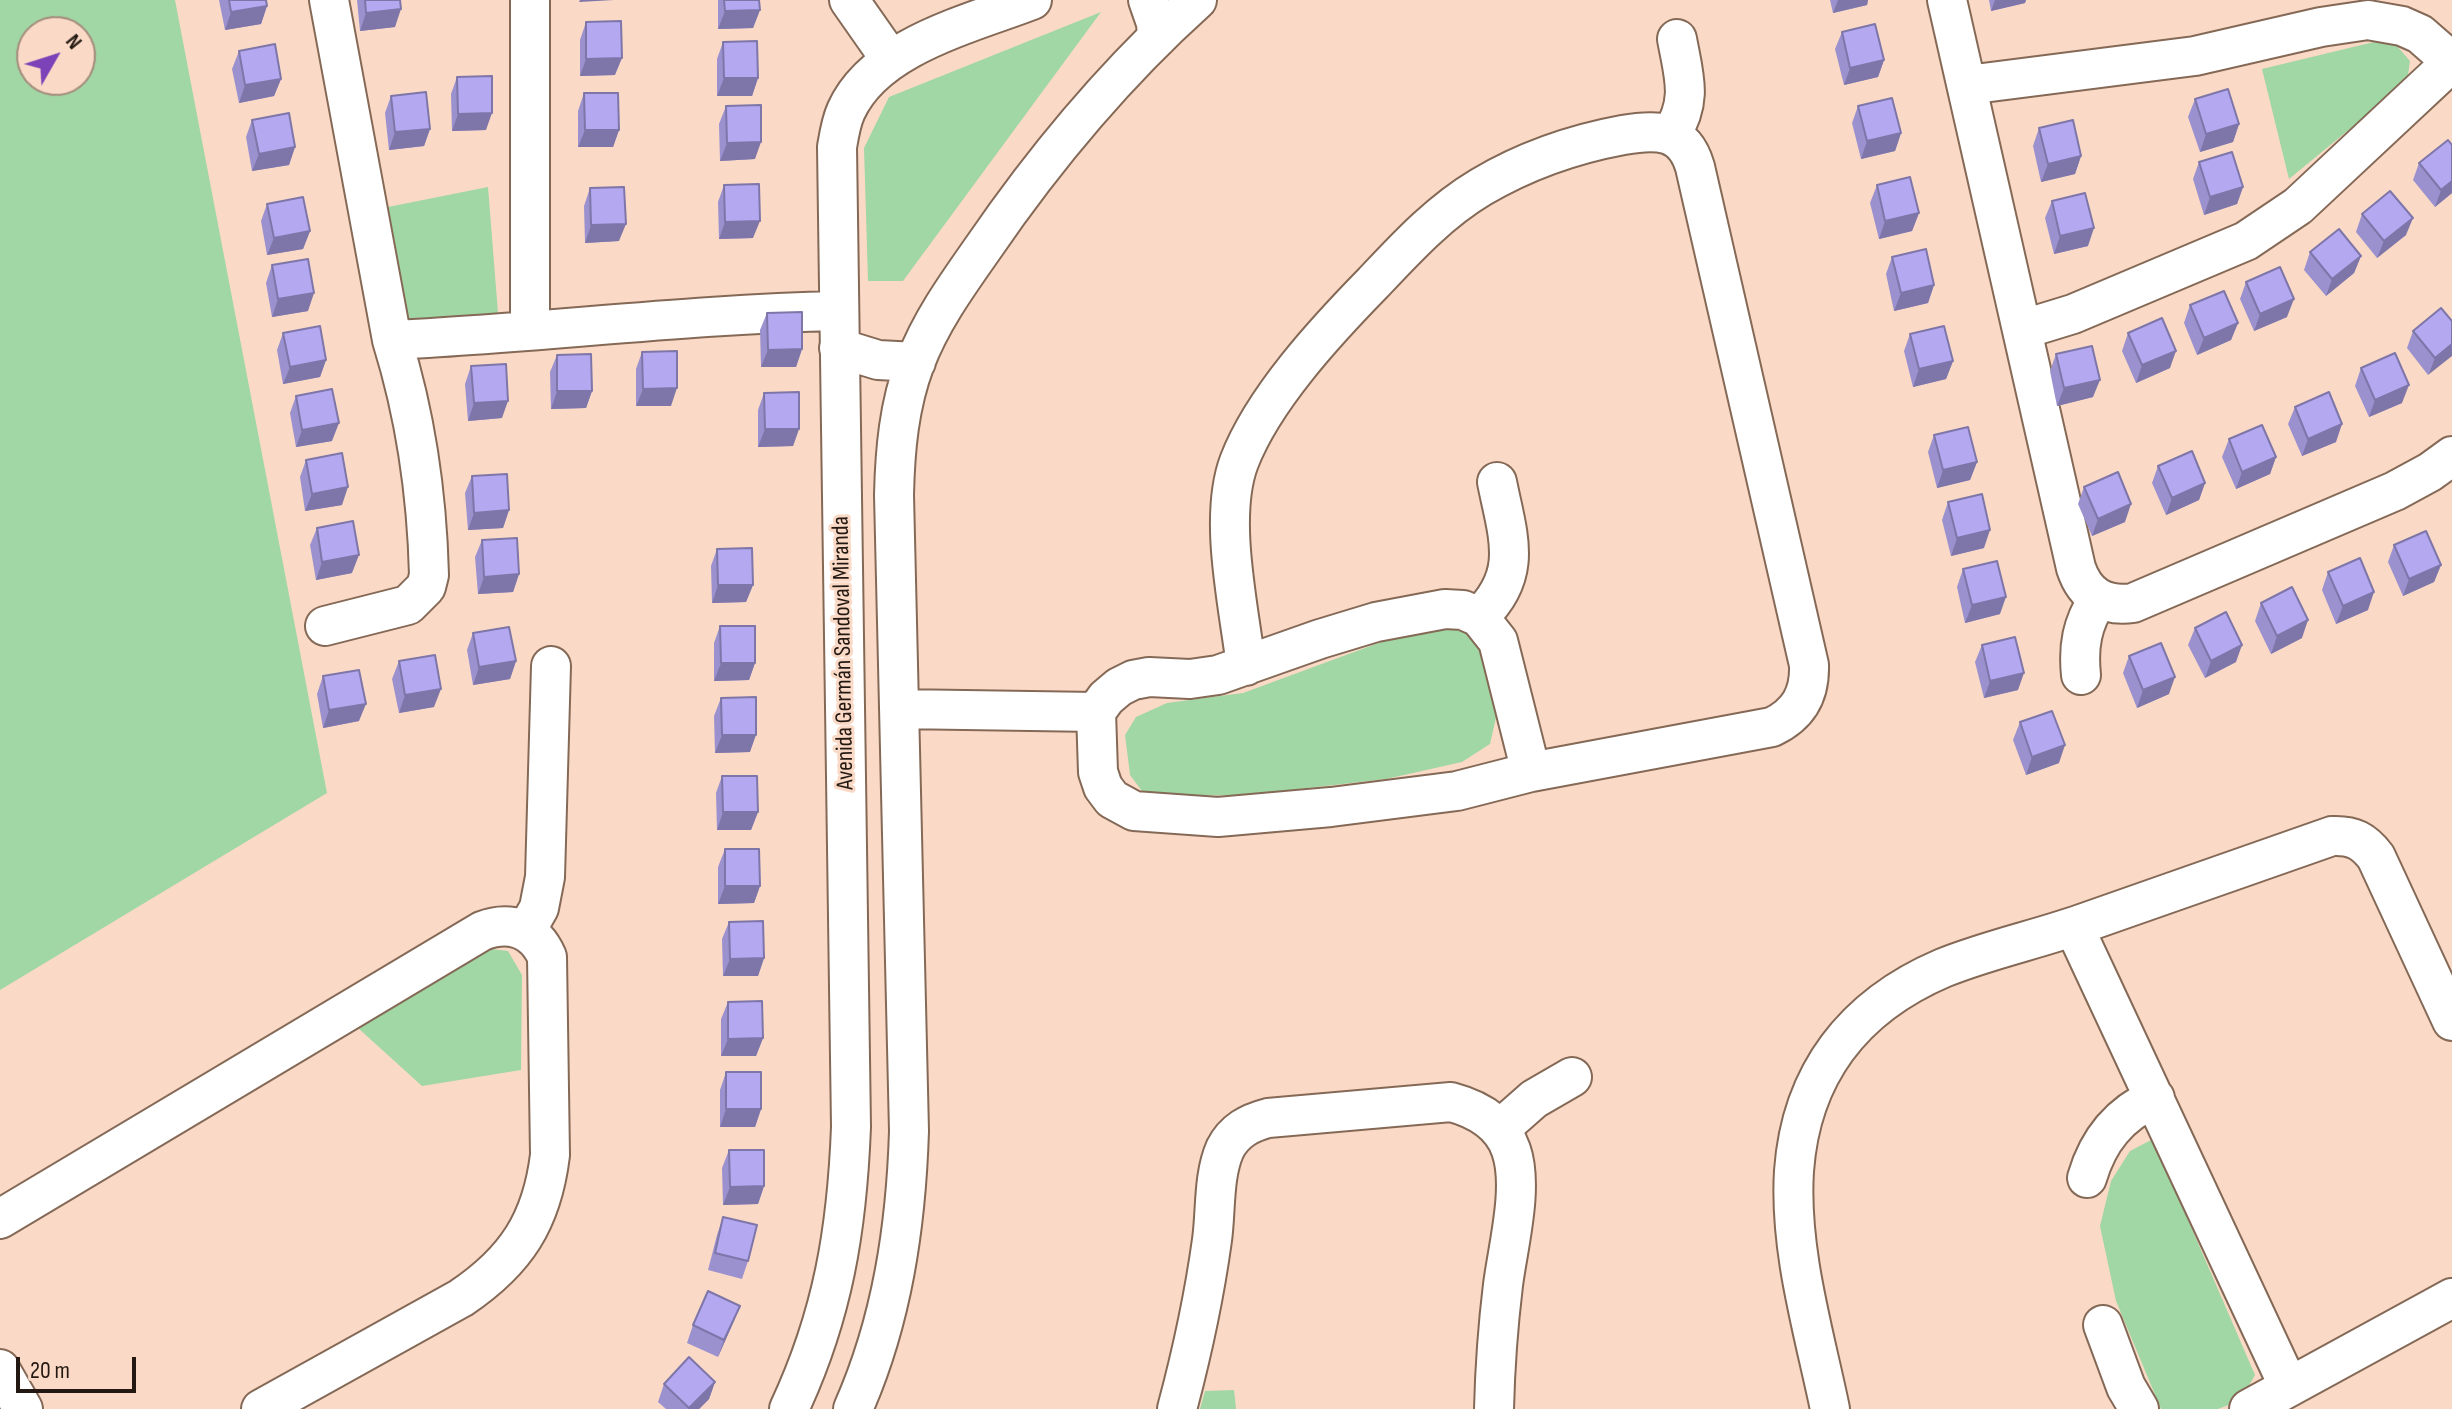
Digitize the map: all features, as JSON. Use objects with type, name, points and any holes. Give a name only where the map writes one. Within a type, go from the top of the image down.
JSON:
[{"type":"street","points":[[325,626],[408,605],[426,587],[429,575],[425,497],[417,442],[407,388],[392,340],[329,0]]},
{"type":"street","points":[[530,0],[530,330]]},
{"type":"street","points":[[849,0],[891,60]]},
{"type":"street","name":"Avenida Germán Sandoval Miranda","points":[[789,1409],[818,1340],[841,1253],[849,1190],[850,1045],[836,174],[840,129],[855,96],[891,60],[928,40],[1032,0]]},
{"type":"street","points":[[1148,0],[1156,23],[1157,38]]},
{"type":"street","points":[[853,1409],[878,1341],[892,1289],[902,1237],[909,1131],[895,454],[901,414],[916,362],[935,319],[1002,220],[1058,150],[1157,38],[1197,0]]},
{"type":"street","points":[[1947,0],[2076,568],[2087,591],[2109,603],[2133,603],[2395,491],[2452,456]]},
{"type":"street","points":[[1967,85],[2195,56],[2321,27],[2368,20],[2402,26],[2420,34],[2452,62],[2298,206],[2264,231],[2073,314],[2024,329]]},
{"type":"street","points":[[1671,135],[1686,98],[1677,39]]},
{"type":"street","points":[[1246,666],[1231,535],[1233,484],[1245,448],[1277,395],[1308,354],[1419,235],[1449,209],[1482,187],[1558,151],[1597,140],[1638,132],[1671,135],[1684,144],[1695,167],[1809,665],[1808,691],[1794,713],[1772,727],[1531,772],[1457,791],[1218,817],[1145,813],[1122,806],[1112,799],[1103,787],[1098,772],[1096,712],[1106,698],[1133,680],[1218,675],[1246,666],[1320,639],[1376,622],[1445,609],[1463,610],[1479,617],[1498,641],[1531,772]]},
{"type":"street","points":[[392,340],[764,312],[839,329],[878,360],[916,362]]},
{"type":"street","points":[[1479,617],[1493,604],[1509,568],[1511,549],[1497,482]]},
{"type":"street","points":[[2081,675],[2080,642],[2098,599]]},
{"type":"street","points":[[526,931],[539,908],[545,877],[551,666]]},
{"type":"street","points":[[899,709],[1096,712]]},
{"type":"street","points":[[1830,1409],[1797,1249],[1794,1169],[1806,1107],[1816,1081],[1846,1035],[1888,999],[1942,969],[2074,927],[2332,836],[2346,836],[2360,840],[2376,857],[2452,1021]]},
{"type":"street","points":[[0,1219],[482,931],[504,925],[526,931],[543,947],[547,957],[550,1155],[547,1182],[528,1231],[510,1258],[488,1280],[261,1409]]},
{"type":"street","points":[[2074,927],[2289,1387]]},
{"type":"street","points":[[850,1045],[907,1044]]},
{"type":"street","points":[[1500,1129],[1534,1099],[1572,1077]]},
{"type":"street","points":[[2087,1178],[2098,1148],[2114,1126],[2126,1114],[2155,1098]]},
{"type":"street","points":[[1177,1409],[1206,1280],[1222,1157],[1233,1136],[1243,1128],[1268,1118],[1451,1102],[1486,1116],[1500,1129],[1516,1166],[1502,1290],[1494,1409]]},
{"type":"street","points":[[2249,1409],[2452,1298]]},
{"type":"street","points":[[2103,1325],[2126,1387],[2139,1409]]},
{"type":"street","points":[[0,1369],[23,1409]]},
{"type":"green space","points":[[0,0],[175,0],[327,793],[0,990]]},
{"type":"green space","points":[[1101,12],[903,281],[868,281],[864,148],[889,97]]},
{"type":"green space","points":[[2378,41],[2397,46],[2410,61],[2407,82],[2289,179],[2262,69]]},
{"type":"green space","points":[[488,187],[498,313],[403,321],[388,207]]},
{"type":"green space","points":[[1430,624],[1462,626],[1479,645],[1497,713],[1490,744],[1462,762],[1386,779],[1247,795],[1169,796],[1142,791],[1130,775],[1125,735],[1136,717],[1167,703],[1243,693]]},
{"type":"green space","points":[[491,949],[508,951],[522,975],[521,1070],[422,1086],[358,1028]]},
{"type":"green space","points":[[2153,1139],[2255,1375],[2241,1400],[2218,1409],[2161,1409],[2116,1301],[2100,1226],[2111,1181],[2130,1151]]},
{"type":"green space","points":[[1234,1390],[1236,1409],[1200,1409],[1205,1391]]},
{"type":"building","points":[[229,0],[266,0],[267,6],[231,12]]},
{"type":"building","points":[[365,0],[400,0],[401,9],[366,13]]},
{"type":"building","points":[[724,0],[759,0],[760,10],[725,11]]},
{"type":"building","points":[[621,21],[622,58],[586,59],[586,22]]},
{"type":"building","points":[[1875,24],[1884,60],[1850,68],[1842,32]]},
{"type":"building","points":[[757,41],[758,78],[724,78],[723,42]]},
{"type":"building","points":[[275,44],[281,79],[245,85],[239,51]]},
{"type":"building","points":[[492,76],[492,113],[458,114],[457,77]]},
{"type":"building","points":[[2228,89],[2239,124],[2206,134],[2195,99]]},
{"type":"building","points":[[426,92],[430,129],[395,132],[391,96]]},
{"type":"building","points":[[584,93],[618,93],[619,130],[585,130]]},
{"type":"building","points":[[1892,98],[1901,133],[1867,141],[1858,106]]},
{"type":"building","points":[[761,105],[761,142],[727,143],[726,106]]},
{"type":"building","points":[[289,113],[295,147],[259,154],[252,120]]},
{"type":"building","points":[[2073,120],[2081,156],[2048,164],[2039,128]]},
{"type":"building","points":[[2448,140],[2452,145],[2452,181],[2441,190],[2419,163]]},
{"type":"building","points":[[2232,152],[2243,187],[2210,197],[2199,162]]},
{"type":"building","points":[[1910,177],[1919,213],[1885,221],[1877,185]]},
{"type":"building","points":[[759,184],[760,221],[725,222],[724,185]]},
{"type":"building","points":[[624,187],[626,224],[591,225],[590,188]]},
{"type":"building","points":[[2390,191],[2413,218],[2384,241],[2362,214]]},
{"type":"building","points":[[2085,193],[2094,228],[2060,236],[2052,201]]},
{"type":"building","points":[[303,197],[310,231],[274,238],[267,204]]},
{"type":"building","points":[[2339,229],[2361,256],[2332,279],[2310,252]]},
{"type":"building","points":[[1926,249],[1934,285],[1901,293],[1892,257]]},
{"type":"building","points":[[308,259],[314,293],[278,299],[272,265]]},
{"type":"building","points":[[2280,267],[2294,299],[2260,314],[2246,282]]},
{"type":"building","points":[[2224,291],[2238,323],[2204,338],[2190,305]]},
{"type":"building","points":[[2441,308],[2452,321],[2452,344],[2435,358],[2413,331]]},
{"type":"building","points":[[802,312],[802,349],[768,350],[767,313]]},
{"type":"building","points":[[2162,318],[2176,351],[2142,365],[2128,333]]},
{"type":"building","points":[[320,326],[326,360],[290,367],[283,333]]},
{"type":"building","points":[[1944,326],[1953,361],[1919,369],[1910,334]]},
{"type":"building","points":[[2092,346],[2100,380],[2064,388],[2056,354]]},
{"type":"building","points":[[677,351],[677,388],[643,389],[642,352]]},
{"type":"building","points":[[2395,353],[2409,385],[2375,400],[2361,368]]},
{"type":"building","points":[[591,354],[592,391],[557,391],[557,355]]},
{"type":"building","points":[[506,364],[508,401],[474,403],[471,366]]},
{"type":"building","points":[[332,389],[339,423],[302,430],[296,396]]},
{"type":"building","points":[[799,392],[799,429],[765,429],[764,393]]},
{"type":"building","points":[[2329,392],[2342,424],[2308,439],[2295,407]]},
{"type":"building","points":[[2262,425],[2276,457],[2242,472],[2229,439]]},
{"type":"building","points":[[1968,427],[1977,462],[1943,470],[1934,435]]},
{"type":"building","points":[[2192,451],[2205,483],[2172,498],[2158,466]]},
{"type":"building","points":[[342,453],[348,487],[312,494],[306,460]]},
{"type":"building","points":[[2118,472],[2131,504],[2098,519],[2084,487]]},
{"type":"building","points":[[507,474],[509,510],[474,513],[472,476]]},
{"type":"building","points":[[1982,494],[1990,530],[1957,538],[1948,502]]},
{"type":"building","points":[[353,521],[359,555],[322,562],[317,528]]},
{"type":"building","points":[[2426,531],[2441,565],[2409,579],[2394,545]]},
{"type":"building","points":[[517,538],[519,574],[484,577],[482,540]]},
{"type":"building","points":[[752,548],[753,585],[718,585],[717,549]]},
{"type":"building","points":[[2360,558],[2374,592],[2343,606],[2328,572]]},
{"type":"building","points":[[1997,561],[2006,597],[1972,605],[1963,569]]},
{"type":"building","points":[[2292,587],[2308,620],[2277,636],[2261,603]]},
{"type":"building","points":[[2226,612],[2242,645],[2211,661],[2195,628]]},
{"type":"building","points":[[720,626],[755,626],[755,663],[721,663]]},
{"type":"building","points":[[509,627],[516,661],[479,667],[473,633]]},
{"type":"building","points":[[2015,637],[2024,673],[1990,681],[1982,645]]},
{"type":"building","points":[[2161,643],[2175,677],[2143,690],[2129,656]]},
{"type":"building","points":[[435,655],[441,689],[405,695],[399,661]]},
{"type":"building","points":[[359,670],[366,704],[329,710],[323,676]]},
{"type":"building","points":[[756,697],[756,735],[722,735],[721,698]]},
{"type":"building","points":[[2052,711],[2065,745],[2032,757],[2020,722]]},
{"type":"building","points":[[722,776],[757,776],[758,812],[723,812]]},
{"type":"building","points":[[725,849],[759,849],[760,886],[725,886]]},
{"type":"building","points":[[763,921],[764,958],[730,959],[729,922]]},
{"type":"building","points":[[762,1001],[763,1038],[728,1039],[728,1002]]},
{"type":"building","points":[[726,1072],[761,1072],[761,1109],[726,1109]]},
{"type":"building","points":[[729,1150],[764,1150],[764,1186],[730,1187]]},
{"type":"building","points":[[723,1217],[757,1225],[748,1261],[715,1253]]},
{"type":"building","points":[[708,1291],[740,1306],[724,1340],[693,1325]]},
{"type":"building","points":[[689,1357],[715,1382],[689,1408],[664,1384]]}]
